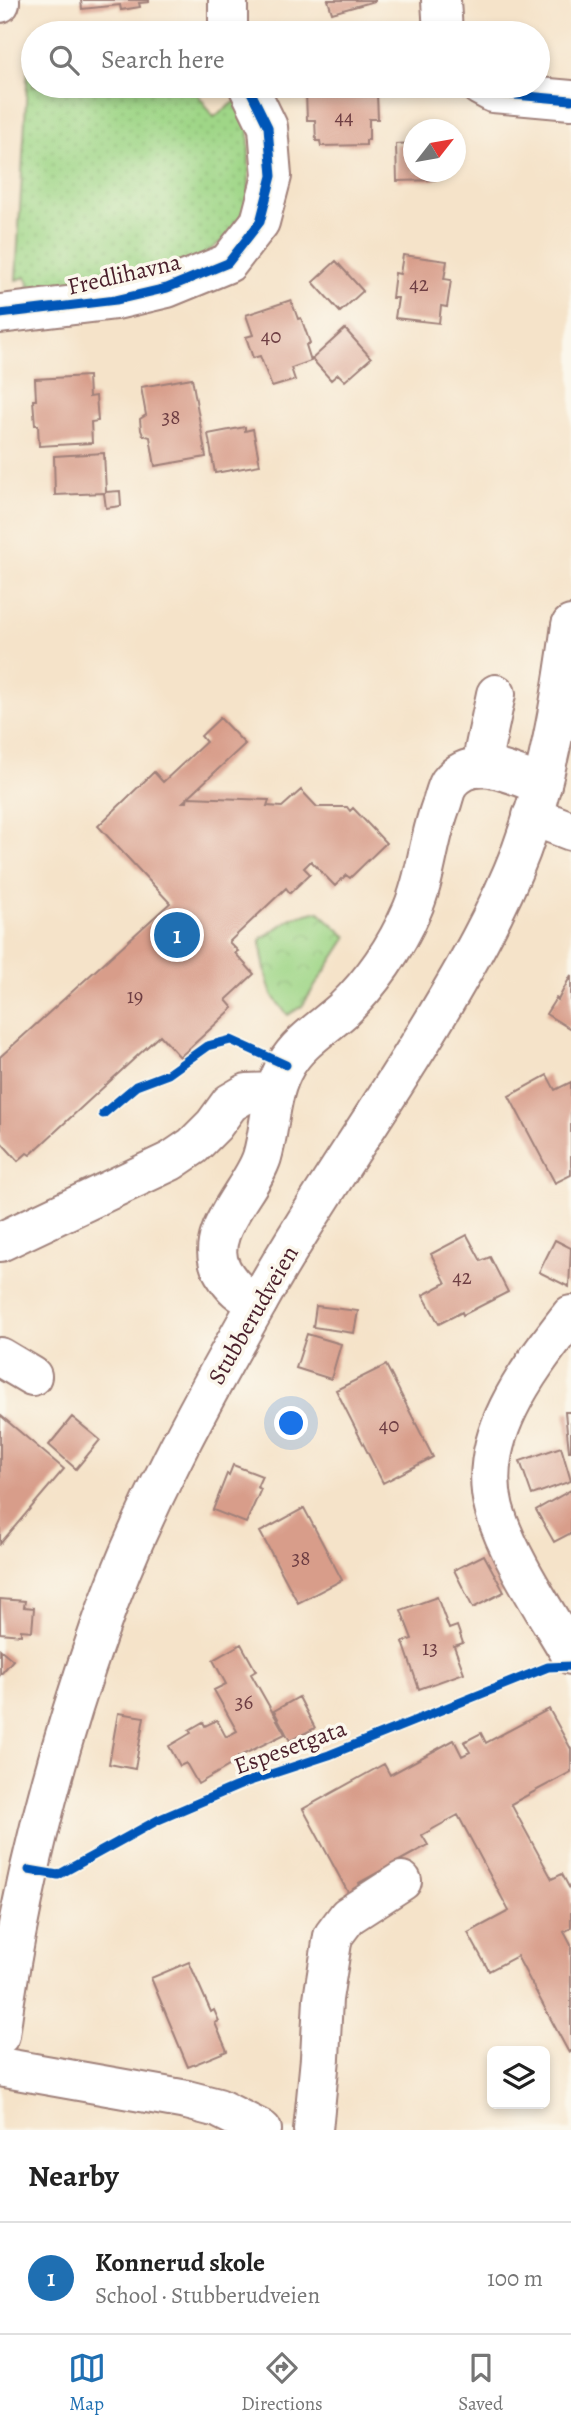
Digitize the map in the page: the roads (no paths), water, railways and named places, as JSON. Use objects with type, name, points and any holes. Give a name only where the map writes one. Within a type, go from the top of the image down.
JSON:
[{"type":"main road","points":[[228,0],[228,21]]},
{"type":"main road","points":[[441,0],[442,21]]},
{"type":"main road","name":"Fredlihavna","points":[[0,314],[116,300],[167,288],[228,262],[260,222],[272,176],[268,127],[254,98]]},
{"type":"main road","points":[[549,98],[571,100]]},
{"type":"main road","name":"Stubberudveien","points":[[0,2035],[29,1870],[100,1628],[165,1477],[258,1302],[464,971],[494,913],[521,851],[537,800],[562,688],[571,625]]},
{"type":"main road","points":[[496,694],[484,751],[488,766],[537,800],[571,831]]},
{"type":"main road","points":[[258,1302],[239,1293],[218,1264],[216,1252],[221,1230],[262,1158],[274,1092],[295,1052],[370,981],[390,950],[412,910],[425,870],[434,824],[449,783],[469,768],[488,766]]},
{"type":"main road","points":[[0,1241],[171,1161],[214,1125],[230,1103],[247,1093],[274,1092]]},
{"type":"main road","points":[[571,1315],[530,1370],[508,1412],[495,1445],[490,1474],[493,1505],[504,1536],[571,1655]]},
{"type":"main road","points":[[0,1357],[32,1376]]},
{"type":"main road","points":[[313,2130],[323,1999],[333,1936],[348,1916],[402,1881]]},
{"type":"main road","points":[[0,2067],[187,2100],[218,2108],[262,2130]]},
{"type":"place","name":"Konnerud skole","points":[[177,935]]}]
